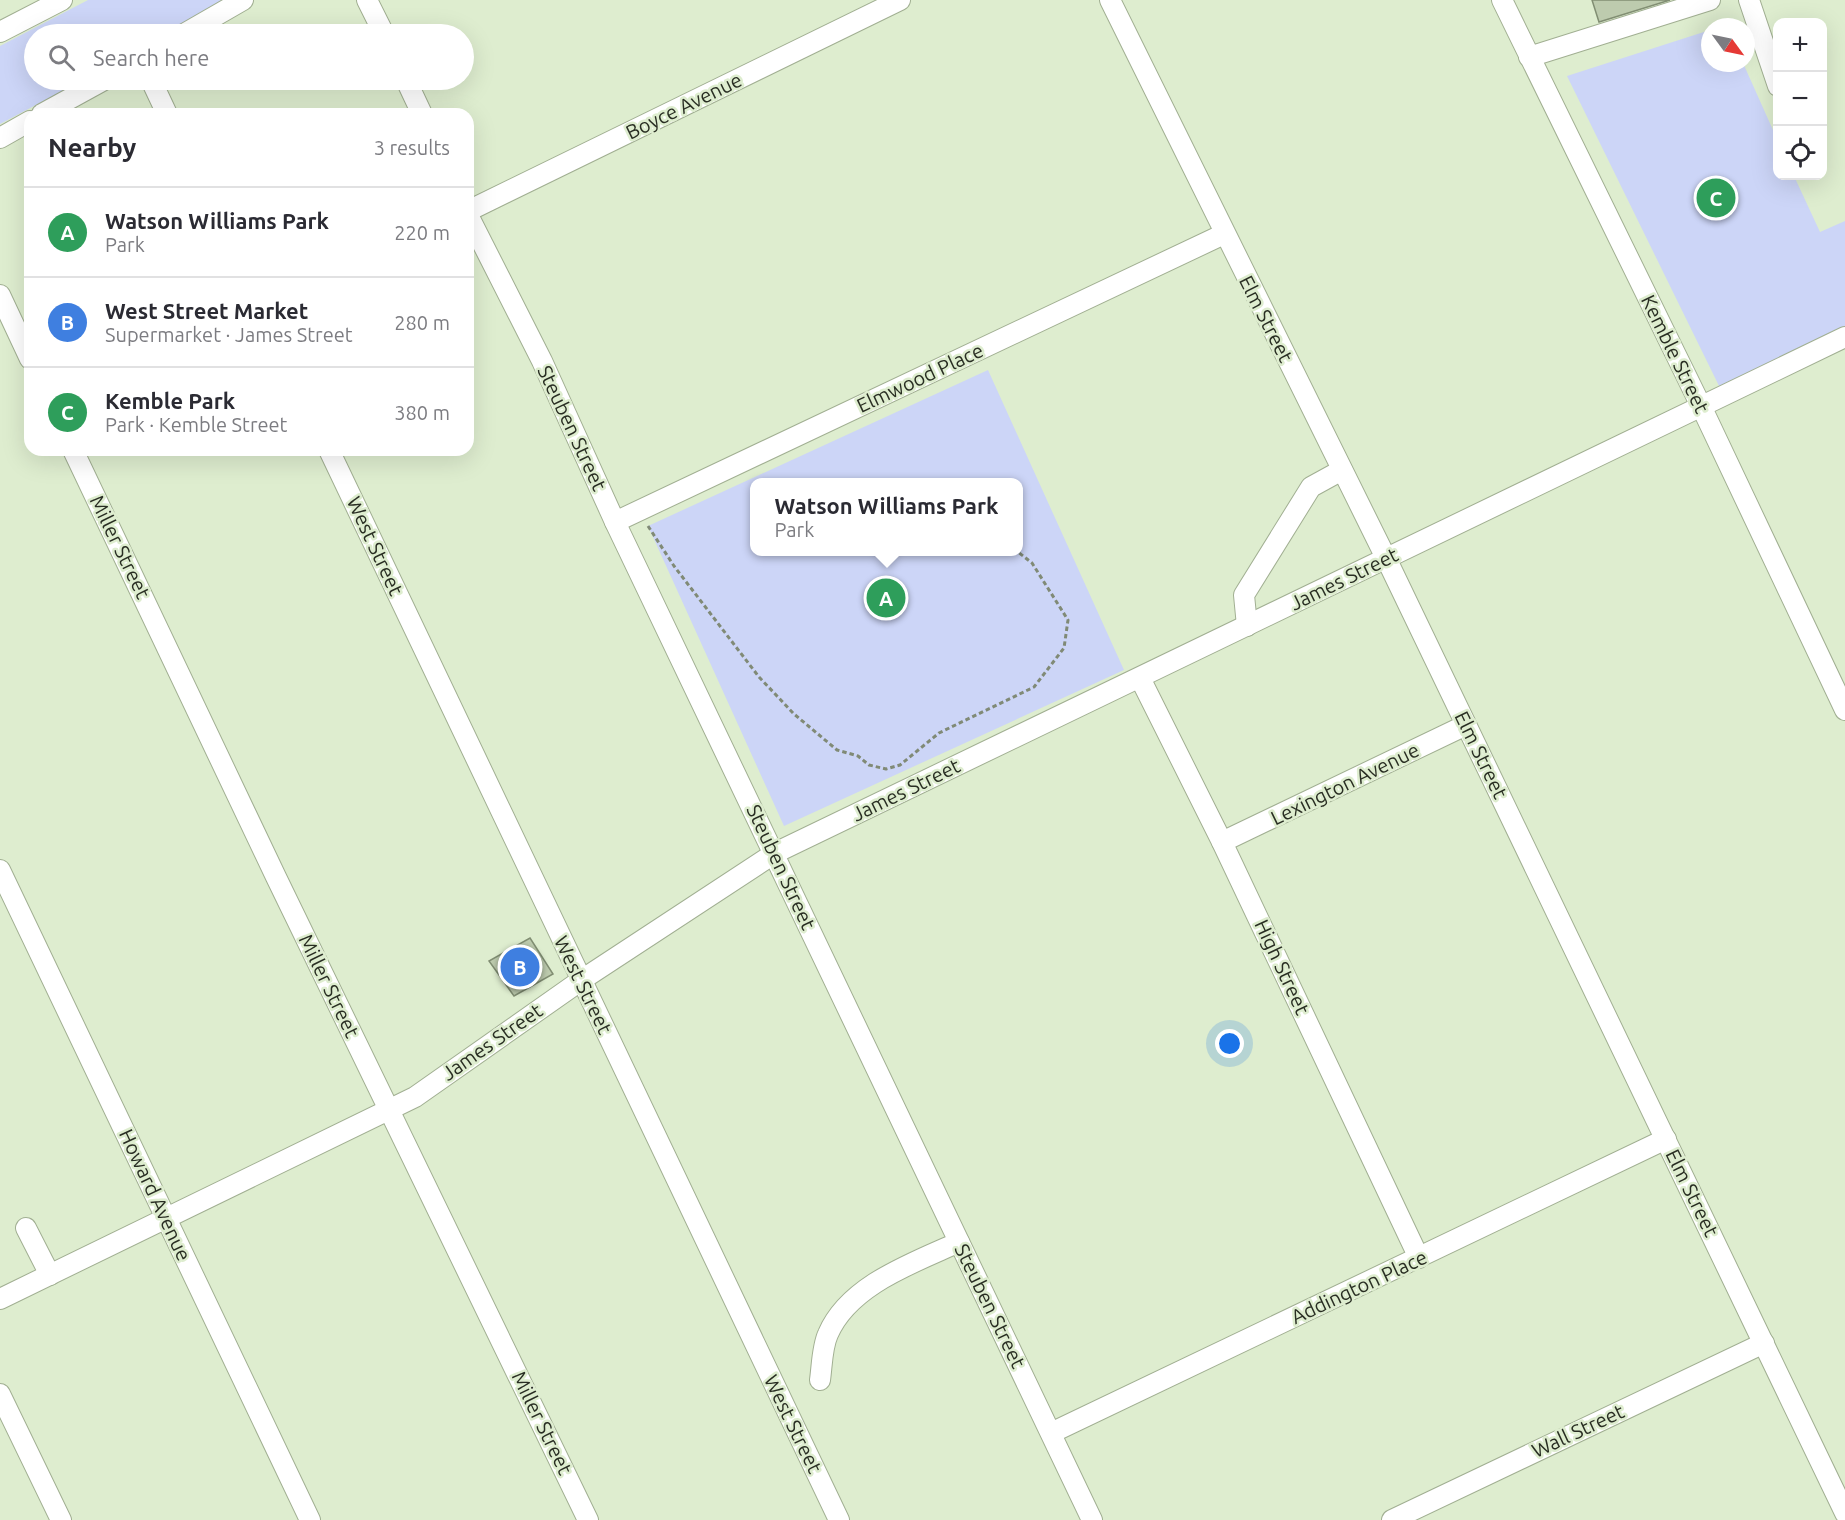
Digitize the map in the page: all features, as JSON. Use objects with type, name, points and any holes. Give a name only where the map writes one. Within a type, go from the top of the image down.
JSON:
[{"type":"street","points":[[0,32],[62,0]]},
{"type":"street","points":[[201,24],[243,0]]},
{"type":"street","points":[[367,0],[379,24]]},
{"type":"street","name":"Boyce Avenue","points":[[474,210],[900,0]]},
{"type":"street","name":"Elm Street","points":[[1110,0],[1386,558],[1845,1513]]},
{"type":"street","name":"Kemble Street","points":[[1502,0],[1701,406],[1845,710]]},
{"type":"street","points":[[1529,57],[1710,0]]},
{"type":"street","points":[[1749,0],[1773,72]]},
{"type":"street","points":[[53,108],[86,90]]},
{"type":"street","points":[[156,90],[164,108]]},
{"type":"street","points":[[411,90],[419,108]]},
{"type":"street","points":[[0,138],[24,124]]},
{"type":"street","name":"Steuben Street","points":[[474,225],[542,361],[615,522],[1092,1520]]},
{"type":"street","name":"Elmwood Place","points":[[615,522],[1224,234]]},
{"type":"street","points":[[0,295],[24,346]]},
{"type":"street","name":"James Street","points":[[0,1299],[415,1096],[580,981],[775,854],[1845,337]]},
{"type":"street","name":"Miller Street","points":[[76,456],[588,1520]]},
{"type":"street","name":"West Street","points":[[331,456],[839,1520]]},
{"type":"street","points":[[1247,626],[1244,595],[1311,487],[1342,470]]},
{"type":"street","name":"High Street","points":[[1140,678],[1222,842],[1419,1258]]},
{"type":"street","name":"Lexington Avenue","points":[[1222,842],[1466,725]]},
{"type":"street","name":"Howard Avenue","points":[[0,870],[310,1520]]},
{"type":"street","name":"Addington Place","points":[[1051,1432],[1666,1139]]},
{"type":"street","points":[[26,1228],[50,1275]]},
{"type":"street","points":[[820,1380],[827,1335],[843,1307],[896,1273],[959,1242]]},
{"type":"street","name":"Wall Street","points":[[1392,1520],[1764,1343]]},
{"type":"street","points":[[0,1394],[61,1520]]},
{"type":"street","points":[[1839,1520],[1845,1513]]},
{"type":"path","points":[[648,526],[674,566],[752,668],[794,714],[837,750],[858,756],[869,765],[886,769],[900,765],[939,733],[1034,687],[1064,648],[1068,620],[1032,563],[1022,556]]},
{"type":"shaded area","points":[[88,0],[227,0],[184,24],[42,24]]},
{"type":"shaded area","points":[[24,33],[24,90],[64,90],[30,108],[24,108],[24,111],[0,124],[0,46]]},
{"type":"shaded area","points":[[1701,33],[1701,72],[1747,72],[1773,130],[1773,180],[1796,180],[1820,232],[1845,221],[1845,329],[1721,390],[1567,76]]},
{"type":"shaded area","points":[[988,370],[1124,670],[784,826],[648,526],[750,479],[750,556],[1023,556],[1023,478],[753,478]]},
{"type":"building","points":[[1592,0],[1670,0],[1599,22]]},
{"type":"building","points":[[530,938],[553,974],[514,996],[489,961]]},
{"type":"place","name":"Kemble Park","points":[[1716,198]]},
{"type":"place","name":"Watson Williams Park","points":[[886,598]]},
{"type":"place","name":"West Street Market","points":[[520,967]]}]
